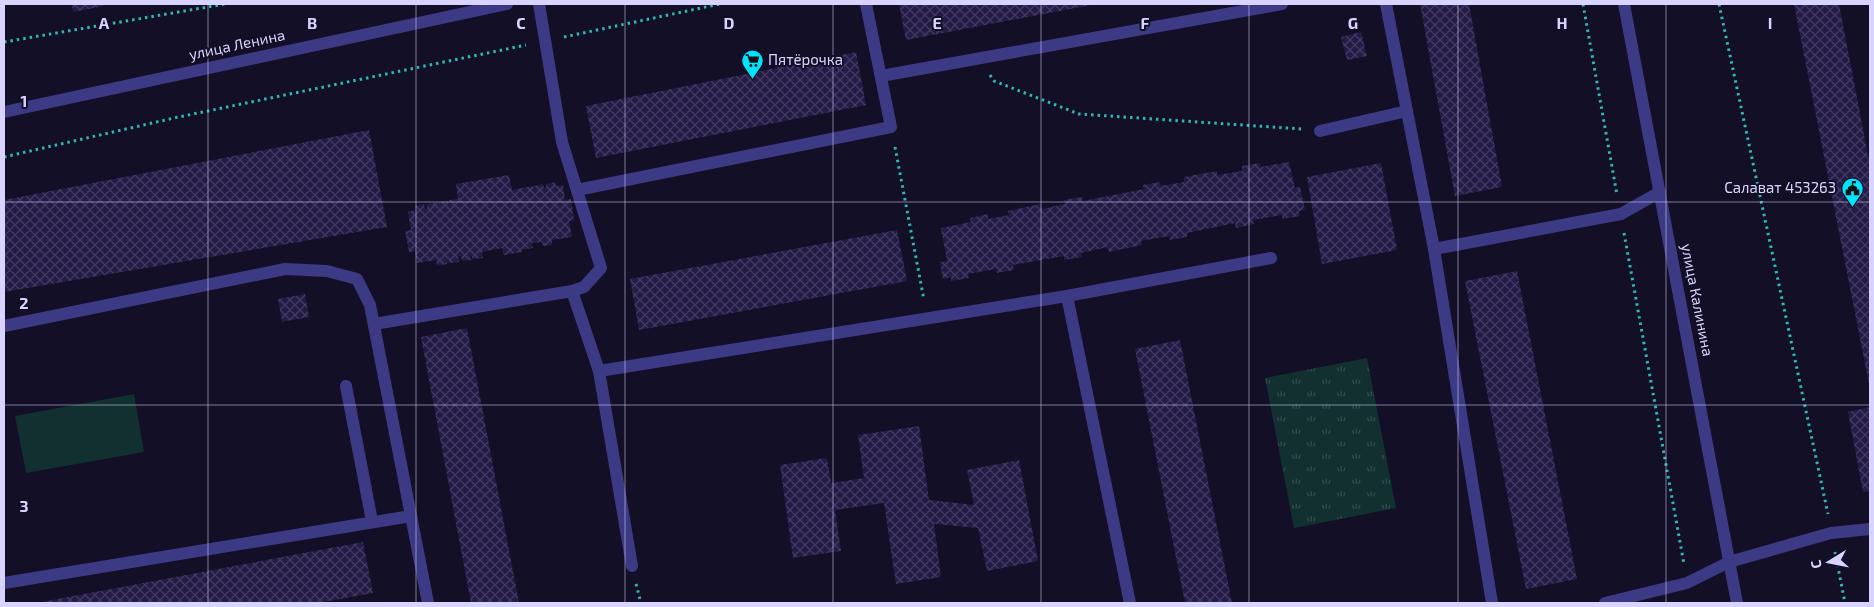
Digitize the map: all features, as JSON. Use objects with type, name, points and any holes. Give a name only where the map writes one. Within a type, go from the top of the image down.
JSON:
[{"type":"street","name":"улица Ленина","points":[[4,112],[507,4]]},
{"type":"street","points":[[374,324],[572,292],[584,287],[601,268],[562,142],[539,4]]},
{"type":"street","points":[[577,190],[891,127],[866,4]]},
{"type":"street","points":[[882,76],[1282,4]]},
{"type":"street","points":[[1386,4],[1434,249],[1492,603]]},
{"type":"street","name":"улица Калинина","points":[[1624,4],[1737,603]]},
{"type":"street","points":[[1320,131],[1407,111]]},
{"type":"street","points":[[1434,249],[1621,214],[1660,192]]},
{"type":"street","points":[[598,371],[1067,296],[1271,258]]},
{"type":"street","points":[[4,326],[285,269],[327,271],[357,279],[370,305],[428,603]]},
{"type":"street","points":[[572,292],[598,371],[632,566]]},
{"type":"street","points":[[1067,296],[1130,603]]},
{"type":"street","points":[[346,386],[372,521]]},
{"type":"street","points":[[4,583],[411,516]]},
{"type":"street","points":[[1607,603],[1687,583],[1729,562],[1832,533],[1870,529]]},
{"type":"path","points":[[4,42],[225,4]]},
{"type":"path","points":[[4,157],[174,118],[720,4]]},
{"type":"path","points":[[1583,4],[1687,583]]},
{"type":"path","points":[[1719,4],[1832,533],[1845,603]]},
{"type":"path","points":[[976,59],[994,81],[1079,114],[1320,131]]},
{"type":"path","points":[[891,127],[927,318]]},
{"type":"green space","points":[[1367,358],[1396,508],[1294,528],[1265,378]]},
{"type":"green space","points":[[134,394],[144,452],[26,473],[15,416]]},
{"type":"building","points":[[72,4],[103,4],[104,6],[73,12]]},
{"type":"building","points":[[899,4],[1091,4],[1091,5],[906,40]]},
{"type":"building","points":[[1420,4],[1469,4],[1502,187],[1455,196]]},
{"type":"building","points":[[1794,4],[1839,4],[1870,166],[1870,389]]},
{"type":"building","points":[[1361,32],[1367,56],[1347,60],[1341,37]]},
{"type":"building","points":[[856,52],[866,105],[596,158],[586,106]]},
{"type":"building","points":[[369,130],[387,227],[4,292],[4,200]]},
{"type":"building","points":[[1289,162],[1295,188],[1300,187],[1305,210],[1299,211],[1300,216],[1282,219],[1282,215],[1253,220],[1254,224],[1236,228],[1235,223],[1187,233],[1187,237],[1170,240],[1169,236],[1141,241],[1142,245],[1109,252],[1108,247],[1081,253],[1082,257],[1064,260],[1064,256],[1013,265],[1014,270],[997,273],[996,269],[968,274],[969,278],[951,281],[951,277],[943,279],[940,262],[947,261],[941,228],[971,222],[970,218],[988,214],[988,219],[1009,215],[1008,211],[1041,204],[1042,209],[1065,204],[1064,200],[1082,197],[1083,201],[1144,189],[1143,185],[1160,182],[1161,186],[1184,182],[1184,177],[1217,171],[1217,175],[1242,171],[1242,166],[1260,163],[1260,167]]},
{"type":"building","points":[[1381,163],[1397,250],[1322,264],[1307,177]]},
{"type":"building","points":[[509,175],[512,190],[533,186],[535,190],[534,186],[543,184],[544,188],[546,188],[546,184],[555,182],[556,186],[563,185],[565,200],[571,199],[574,220],[569,221],[572,237],[552,240],[552,245],[543,246],[542,242],[532,243],[533,248],[521,250],[522,252],[504,255],[502,248],[482,252],[483,258],[473,259],[470,254],[471,260],[462,261],[461,256],[458,256],[459,262],[449,263],[448,258],[447,264],[437,266],[436,260],[417,263],[415,251],[409,252],[405,231],[411,230],[408,212],[415,210],[415,206],[424,204],[425,209],[427,204],[437,203],[439,206],[438,202],[448,201],[450,205],[449,200],[458,199],[456,184]]},
{"type":"building","points":[[897,230],[907,281],[639,330],[630,279]]},
{"type":"building","points":[[1517,271],[1577,579],[1526,589],[1465,281]]},
{"type":"building","points":[[305,294],[309,317],[282,322],[278,299]]},
{"type":"building","points":[[467,328],[519,603],[471,603],[421,337]]},
{"type":"building","points":[[1180,340],[1232,603],[1185,603],[1135,349]]},
{"type":"building","points":[[1870,407],[1870,491],[1863,492],[1848,412]]},
{"type":"building","points":[[919,426],[929,500],[974,505],[967,470],[1019,460],[1038,561],[987,571],[978,528],[934,524],[941,577],[896,584],[884,503],[835,510],[841,551],[793,558],[780,465],[827,458],[831,483],[864,478],[858,435]]},
{"type":"building","points":[[363,542],[373,593],[318,603],[36,603]]},
{"type":"place","name":"Пятёрочка","points":[[752,79]]},
{"type":"place","name":"Салават 453263","points":[[1852,207]]}]
